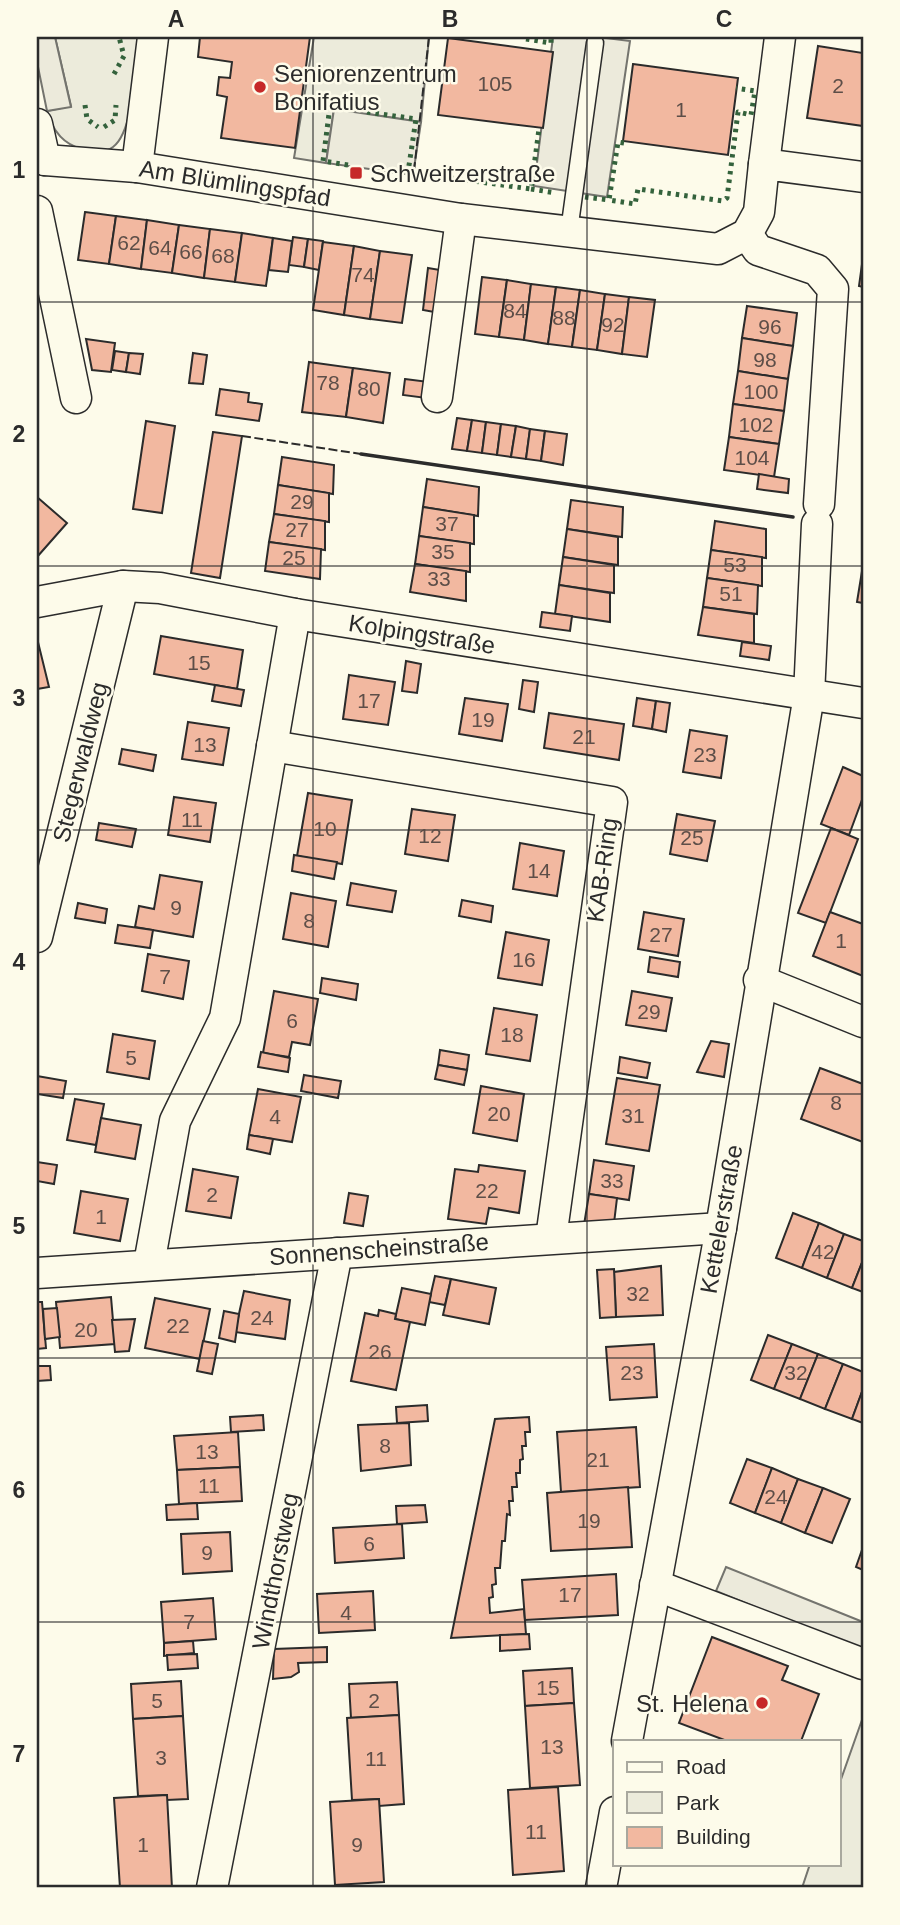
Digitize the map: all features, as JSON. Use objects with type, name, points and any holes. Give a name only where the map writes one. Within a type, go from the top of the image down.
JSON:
[{"type":"street","points":[[137,167],[153,37]]},
{"type":"street","points":[[780,37],[759,212],[747,234],[758,250],[817,270],[833,289],[808,695]]},
{"type":"street","name":"Am Blümlingspfad","points":[[37,124],[41,163],[137,167],[461,219],[718,249],[747,234]]},
{"type":"street","points":[[764,164],[863,177]]},
{"type":"street","points":[[37,211],[76,398]]},
{"type":"street","points":[[437,397],[461,219]]},
{"type":"street","name":"Kolpingstraße","points":[[37,602],[123,586],[160,588],[295,614],[863,703]]},
{"type":"street","name":"Stegerwaldweg","points":[[37,937],[123,586]]},
{"type":"street","points":[[149,1264],[175,1121],[225,1018],[295,614]]},
{"type":"street","name":"Kettelerstraße","points":[[627,1740],[721,1228],[808,695]]},
{"type":"street","name":"KAB-Ring","points":[[272,746],[612,802],[551,1238]]},
{"type":"street","points":[[760,980],[863,1022]]},
{"type":"street","name":"Sonnenscheinstraße","points":[[37,1273],[721,1228]]},
{"type":"street","name":"Windthorstweg","points":[[212,1888],[337,1253]]},
{"type":"street","points":[[655,1585],[863,1664]]},
{"type":"street","points":[[601,1888],[613,1823]]},
{"type":"lane","points":[[569,231],[595,43]]},
{"type":"green space","points":[[55,37],[140,37],[130,112],[126,127],[113,147],[102,152],[93,152],[75,147],[63,140],[52,124],[47,111],[71,106]]},
{"type":"green space","points":[[314,37],[429,37],[421,122],[334,109],[326,163],[294,158]]},
{"type":"green space","points":[[863,1717],[863,1888],[802,1888],[809,1866],[841,1866],[841,1779]]},
{"type":"shaded area","points":[[37,37],[55,37],[71,107],[47,111],[37,62]]},
{"type":"shaded area","points":[[553,37],[598,37],[630,41],[607,197],[534,186]]},
{"type":"shaded area","points":[[334,109],[421,122],[413,175],[326,163]]},
{"type":"shaded area","points":[[726,1567],[863,1622],[863,1651],[716,1591]]},
{"type":"building","name":"Seniorenzentrum Bonifatius","points":[[200,37],[310,37],[295,148],[221,138],[227,97],[217,95],[219,77],[230,78],[232,62],[198,57]]},
{"type":"building","points":[[448,38],[553,52],[543,128],[438,115]]},
{"type":"building","points":[[818,46],[863,53],[863,126],[807,118]]},
{"type":"building","points":[[633,64],[738,78],[728,155],[623,141]]},
{"type":"building","points":[[85,212],[116,216],[109,264],[78,260]]},
{"type":"building","points":[[116,216],[147,220],[141,269],[109,264]]},
{"type":"building","points":[[147,220],[179,225],[172,273],[141,269]]},
{"type":"building","points":[[179,225],[210,229],[204,278],[172,273]]},
{"type":"building","points":[[210,229],[242,233],[235,282],[204,278]]},
{"type":"building","points":[[242,233],[273,238],[266,286],[235,282]]},
{"type":"building","points":[[293,237],[308,239],[304,267],[289,265]]},
{"type":"building","points":[[273,238],[292,241],[288,272],[269,270]]},
{"type":"building","points":[[308,239],[323,241],[319,270],[304,267]]},
{"type":"building","points":[[323,242],[354,246],[344,315],[313,310]]},
{"type":"building","points":[[354,246],[380,251],[370,319],[344,315]]},
{"type":"building","points":[[380,251],[412,255],[402,323],[370,319]]},
{"type":"building","points":[[863,257],[863,287],[859,286]]},
{"type":"building","points":[[428,268],[446,271],[440,313],[423,310]]},
{"type":"building","points":[[482,277],[507,280],[499,337],[475,334]]},
{"type":"building","points":[[507,280],[531,284],[524,340],[499,337]]},
{"type":"building","points":[[531,284],[556,287],[548,344],[524,340]]},
{"type":"building","points":[[556,287],[580,290],[572,347],[548,344]]},
{"type":"building","points":[[580,290],[605,294],[597,350],[572,347]]},
{"type":"building","points":[[605,294],[629,297],[622,354],[597,350]]},
{"type":"building","points":[[629,297],[655,300],[647,357],[622,354]]},
{"type":"building","points":[[747,306],[797,313],[793,346],[742,338]]},
{"type":"building","points":[[742,338],[793,346],[788,379],[738,371]]},
{"type":"building","points":[[86,339],[115,343],[111,372],[92,370]]},
{"type":"building","points":[[115,351],[129,353],[126,372],[112,370]]},
{"type":"building","points":[[129,353],[143,354],[140,374],[126,372]]},
{"type":"building","points":[[193,353],[207,355],[203,384],[189,383]]},
{"type":"building","points":[[309,362],[353,368],[346,417],[302,412]]},
{"type":"building","points":[[353,368],[390,373],[383,423],[346,417]]},
{"type":"building","points":[[738,371],[788,379],[784,411],[733,404]]},
{"type":"building","points":[[405,379],[429,382],[426,398],[403,395]]},
{"type":"building","points":[[220,389],[249,393],[248,402],[262,404],[259,421],[216,415]]},
{"type":"building","points":[[733,404],[784,411],[779,444],[729,437]]},
{"type":"building","points":[[457,418],[472,420],[467,451],[452,449]]},
{"type":"building","points":[[472,420],[486,422],[482,453],[467,451]]},
{"type":"building","points":[[146,421],[175,426],[162,513],[133,509]]},
{"type":"building","points":[[486,422],[501,424],[497,455],[482,453]]},
{"type":"building","points":[[501,424],[516,426],[511,457],[497,455]]},
{"type":"building","points":[[516,426],[530,429],[526,459],[511,457]]},
{"type":"building","points":[[530,429],[545,431],[541,461],[526,459]]},
{"type":"building","points":[[545,431],[567,434],[563,465],[541,461]]},
{"type":"building","points":[[213,432],[242,436],[220,578],[191,573]]},
{"type":"building","points":[[729,437],[779,444],[774,477],[724,470]]},
{"type":"building","points":[[282,457],[334,465],[333,494],[278,485]]},
{"type":"building","points":[[759,474],[789,479],[788,493],[757,489]]},
{"type":"building","points":[[427,479],[479,487],[478,516],[423,507]]},
{"type":"building","points":[[278,485],[329,493],[329,522],[274,514]]},
{"type":"building","points":[[37,497],[67,523],[37,557]]},
{"type":"building","points":[[571,500],[623,507],[622,537],[567,529]]},
{"type":"building","points":[[423,507],[474,515],[474,544],[419,536]]},
{"type":"building","points":[[274,514],[325,521],[325,550],[269,542]]},
{"type":"building","points":[[715,521],[766,529],[766,558],[711,550]]},
{"type":"building","points":[[567,529],[618,537],[618,565],[563,557]]},
{"type":"building","points":[[419,536],[470,543],[470,572],[415,564]]},
{"type":"building","points":[[269,542],[321,549],[320,579],[265,571]]},
{"type":"building","points":[[711,550],[762,557],[762,586],[707,578]]},
{"type":"building","points":[[563,557],[614,565],[614,593],[559,585]]},
{"type":"building","points":[[415,564],[466,571],[466,601],[410,592]]},
{"type":"building","points":[[863,565],[863,603],[857,602]]},
{"type":"building","points":[[707,578],[758,585],[757,614],[703,607]]},
{"type":"building","points":[[559,585],[610,593],[610,622],[555,614]]},
{"type":"building","points":[[703,607],[754,614],[754,643],[698,635]]},
{"type":"building","points":[[542,612],[572,616],[570,631],[540,627]]},
{"type":"building","points":[[161,636],[243,650],[237,689],[154,674]]},
{"type":"building","points":[[37,638],[49,687],[37,689]]},
{"type":"building","points":[[742,642],[771,646],[769,660],[740,656]]},
{"type":"building","points":[[406,661],[421,664],[417,693],[402,691]]},
{"type":"building","points":[[349,675],[395,682],[388,725],[343,719]]},
{"type":"building","points":[[523,680],[538,682],[534,712],[519,709]]},
{"type":"building","points":[[215,685],[244,690],[241,706],[212,701]]},
{"type":"building","points":[[465,698],[508,704],[502,741],[459,734]]},
{"type":"building","points":[[637,698],[656,701],[652,729],[633,726]]},
{"type":"building","points":[[656,701],[670,703],[666,732],[652,729]]},
{"type":"building","points":[[549,713],[624,724],[619,760],[544,748]]},
{"type":"building","points":[[188,722],[229,728],[223,765],[182,759]]},
{"type":"building","points":[[690,730],[727,736],[721,778],[683,772]]},
{"type":"building","points":[[122,749],[156,755],[153,771],[119,764]]},
{"type":"building","points":[[843,767],[863,776],[863,797],[849,835],[821,824]]},
{"type":"building","points":[[308,793],[352,800],[342,864],[297,856]]},
{"type":"building","points":[[174,797],[216,803],[210,842],[168,835]]},
{"type":"building","points":[[412,809],[455,815],[448,861],[405,854]]},
{"type":"building","points":[[677,814],[715,821],[707,861],[670,854]]},
{"type":"building","points":[[99,823],[136,829],[132,847],[96,840]]},
{"type":"building","points":[[831,828],[858,839],[826,923],[798,913]]},
{"type":"building","points":[[520,843],[564,851],[557,896],[513,889]]},
{"type":"building","points":[[294,855],[337,862],[334,879],[292,871]]},
{"type":"building","points":[[160,875],[202,882],[193,937],[135,927],[139,906],[154,909]]},
{"type":"building","points":[[351,883],[396,891],[392,912],[347,905]]},
{"type":"building","points":[[291,893],[336,901],[328,947],[283,939]]},
{"type":"building","points":[[462,900],[493,906],[491,922],[459,916]]},
{"type":"building","points":[[78,903],[107,909],[105,923],[75,918]]},
{"type":"building","points":[[644,912],[684,919],[678,956],[638,949]]},
{"type":"building","points":[[830,912],[863,924],[863,976],[813,956]]},
{"type":"building","points":[[118,925],[153,930],[150,948],[115,943]]},
{"type":"building","points":[[506,932],[549,940],[542,985],[498,978]]},
{"type":"building","points":[[148,954],[189,961],[183,999],[142,991]]},
{"type":"building","points":[[650,957],[680,962],[678,977],[648,972]]},
{"type":"building","points":[[322,978],[358,984],[356,1000],[320,993]]},
{"type":"building","points":[[274,991],[318,999],[310,1045],[292,1042],[289,1057],[263,1053]]},
{"type":"building","points":[[632,991],[672,998],[666,1031],[626,1025]]},
{"type":"building","points":[[494,1008],[537,1015],[530,1061],[486,1054]]},
{"type":"building","points":[[113,1034],[155,1041],[149,1079],[107,1072]]},
{"type":"building","points":[[711,1041],[729,1044],[724,1077],[697,1072]]},
{"type":"building","points":[[440,1050],[469,1055],[467,1070],[438,1065]]},
{"type":"building","points":[[261,1052],[290,1058],[288,1072],[258,1067]]},
{"type":"building","points":[[620,1057],[650,1063],[647,1078],[618,1073]]},
{"type":"building","points":[[438,1065],[467,1070],[464,1085],[435,1079]]},
{"type":"building","points":[[820,1068],[863,1084],[863,1142],[801,1119]]},
{"type":"building","points":[[304,1075],[341,1081],[338,1098],[301,1091]]},
{"type":"building","points":[[37,1076],[66,1081],[63,1098],[37,1094]]},
{"type":"building","points":[[617,1078],[660,1085],[649,1151],[606,1144]]},
{"type":"building","points":[[481,1086],[524,1094],[517,1141],[473,1133]]},
{"type":"building","points":[[258,1089],[301,1097],[292,1142],[249,1135]]},
{"type":"building","points":[[75,1099],[104,1104],[96,1145],[67,1140]]},
{"type":"building","points":[[101,1118],[141,1125],[135,1159],[95,1152]]},
{"type":"building","points":[[249,1135],[273,1139],[270,1154],[247,1149]]},
{"type":"building","points":[[594,1160],[634,1166],[629,1200],[589,1194]]},
{"type":"building","points":[[37,1162],[57,1165],[54,1184],[37,1181]]},
{"type":"building","points":[[479,1165],[525,1171],[519,1213],[489,1208],[486,1224],[448,1219],[455,1169],[478,1172]]},
{"type":"building","points":[[193,1169],[238,1177],[231,1218],[186,1211]]},
{"type":"building","points":[[81,1191],[128,1199],[120,1241],[74,1233]]},
{"type":"building","points":[[349,1193],[368,1196],[363,1226],[344,1223]]},
{"type":"building","points":[[589,1194],[617,1198],[614,1223],[584,1225]]},
{"type":"building","points":[[793,1213],[819,1223],[802,1268],[776,1258]]},
{"type":"building","points":[[819,1223],[844,1234],[827,1278],[802,1268]]},
{"type":"building","points":[[844,1234],[863,1241],[863,1260],[852,1288],[827,1278]]},
{"type":"building","points":[[863,1260],[863,1292],[852,1288]]},
{"type":"building","points":[[661,1266],[663,1315],[616,1317],[614,1272]]},
{"type":"building","points":[[614,1269],[616,1317],[600,1318],[597,1270]]},
{"type":"building","points":[[435,1276],[451,1279],[445,1305],[429,1302]]},
{"type":"building","points":[[451,1279],[496,1288],[489,1324],[443,1315]]},
{"type":"building","points":[[402,1288],[431,1294],[425,1325],[395,1319]]},
{"type":"building","points":[[244,1291],[290,1300],[285,1339],[235,1332]]},
{"type":"building","points":[[111,1297],[115,1344],[60,1348],[56,1302]]},
{"type":"building","points":[[155,1298],[210,1309],[200,1359],[145,1348]]},
{"type":"building","points":[[37,1302],[42,1302],[46,1348],[37,1349]]},
{"type":"building","points":[[57,1308],[60,1337],[45,1339],[43,1309]]},
{"type":"building","points":[[379,1310],[396,1314],[395,1319],[410,1322],[396,1390],[351,1381],[365,1313],[378,1316]]},
{"type":"building","points":[[224,1311],[239,1314],[235,1342],[219,1338]]},
{"type":"building","points":[[135,1319],[129,1351],[115,1352],[112,1320]]},
{"type":"building","points":[[768,1335],[792,1344],[774,1389],[751,1380]]},
{"type":"building","points":[[203,1341],[218,1344],[212,1374],[197,1371]]},
{"type":"building","points":[[654,1344],[657,1397],[610,1400],[606,1347]]},
{"type":"building","points":[[792,1344],[818,1354],[800,1399],[774,1389]]},
{"type":"building","points":[[818,1354],[843,1364],[825,1409],[800,1399]]},
{"type":"building","points":[[843,1364],[863,1372],[863,1389],[852,1419],[825,1409]]},
{"type":"building","points":[[37,1366],[50,1366],[51,1380],[37,1381]]},
{"type":"building","points":[[863,1389],[863,1423],[852,1419]]},
{"type":"building","points":[[427,1405],[428,1421],[397,1423],[396,1407]]},
{"type":"building","points":[[263,1415],[264,1430],[231,1432],[230,1417]]},
{"type":"building","points":[[529,1417],[530,1432],[525,1432],[526,1446],[522,1446],[520,1473],[516,1473],[517,1487],[512,1487],[513,1501],[509,1501],[510,1515],[507,1514],[500,1568],[495,1568],[496,1584],[492,1585],[493,1597],[489,1598],[490,1613],[524,1609],[526,1634],[451,1638],[495,1419]]},
{"type":"building","points":[[409,1423],[411,1465],[361,1471],[358,1425]]},
{"type":"building","points":[[636,1427],[640,1487],[561,1492],[557,1432]]},
{"type":"building","points":[[238,1432],[240,1467],[177,1470],[174,1436]]},
{"type":"building","points":[[747,1459],[772,1468],[755,1513],[730,1503]]},
{"type":"building","points":[[240,1467],[242,1501],[179,1504],[177,1470]]},
{"type":"building","points":[[772,1468],[798,1479],[781,1523],[755,1513]]},
{"type":"building","points":[[798,1479],[823,1488],[805,1533],[781,1523]]},
{"type":"building","points":[[628,1487],[632,1547],[551,1551],[547,1493]]},
{"type":"building","points":[[823,1488],[850,1499],[832,1543],[805,1533]]},
{"type":"building","points":[[197,1503],[198,1519],[167,1520],[166,1505]]},
{"type":"building","points":[[425,1505],[427,1522],[397,1524],[396,1506]]},
{"type":"building","points":[[402,1524],[404,1558],[335,1563],[333,1528]]},
{"type":"building","points":[[230,1532],[232,1571],[183,1574],[181,1534]]},
{"type":"building","points":[[863,1547],[863,1570],[856,1567]]},
{"type":"building","points":[[616,1574],[618,1615],[525,1620],[522,1580]]},
{"type":"building","points":[[373,1591],[375,1630],[319,1633],[317,1594]]},
{"type":"building","points":[[213,1598],[216,1639],[164,1643],[161,1602]]},
{"type":"building","points":[[529,1634],[530,1649],[500,1651],[500,1635]]},
{"type":"building","points":[[712,1637],[788,1666],[782,1680],[819,1694],[801,1740],[724,1740],[679,1723]]},
{"type":"building","points":[[193,1641],[194,1653],[164,1656],[164,1643]]},
{"type":"building","points":[[327,1647],[327,1662],[298,1663],[299,1672],[291,1677],[273,1679],[274,1649]]},
{"type":"building","points":[[197,1654],[198,1668],[168,1670],[167,1655]]},
{"type":"building","points":[[572,1668],[574,1703],[525,1706],[523,1671]]},
{"type":"building","points":[[181,1681],[183,1716],[133,1719],[131,1684]]},
{"type":"building","points":[[397,1682],[399,1715],[351,1718],[349,1684]]},
{"type":"building","points":[[574,1703],[580,1785],[530,1788],[525,1706]]},
{"type":"building","points":[[399,1715],[404,1804],[379,1806],[379,1799],[352,1800],[347,1718]]},
{"type":"building","points":[[183,1716],[188,1799],[167,1800],[167,1795],[138,1796],[133,1719]]},
{"type":"building","points":[[558,1787],[564,1871],[513,1875],[508,1790]]},
{"type":"building","points":[[167,1795],[172,1888],[120,1888],[114,1798]]},
{"type":"building","points":[[379,1799],[384,1882],[335,1885],[330,1802]]},
{"type":"hedge","points":[[114,74],[124,56],[119,37]]},
{"type":"hedge","points":[[526,39],[551,43],[551,37]]},
{"type":"hedge","points":[[624,143],[618,142],[609,200],[635,204],[638,189],[723,201],[727,198],[738,112],[751,115],[755,91],[736,88]]},
{"type":"hedge","points":[[85,105],[87,119],[98,127]]},
{"type":"hedge","points":[[104,127],[115,120],[116,105]]},
{"type":"hedge","points":[[348,165],[323,161],[330,106],[357,110]]},
{"type":"hedge","points":[[367,112],[416,119],[408,172],[397,170]]},
{"type":"hedge","points":[[408,172],[531,189],[539,129]]},
{"type":"hedge","points":[[531,189],[556,193]]},
{"type":"hedge","points":[[585,197],[609,200]]},
{"type":"fence","points":[[414,171],[429,37]]},
{"type":"fence","points":[[242,436],[361,454]]},
{"type":"wall","points":[[361,454],[793,517]]},
{"type":"place","name":"Seniorenzentrum Bonifatius","points":[[260,87]]},
{"type":"place","name":"Schweitzerstraße","points":[[356,173]]},
{"type":"place","name":"St. Helena","points":[[762,1703]]}]
